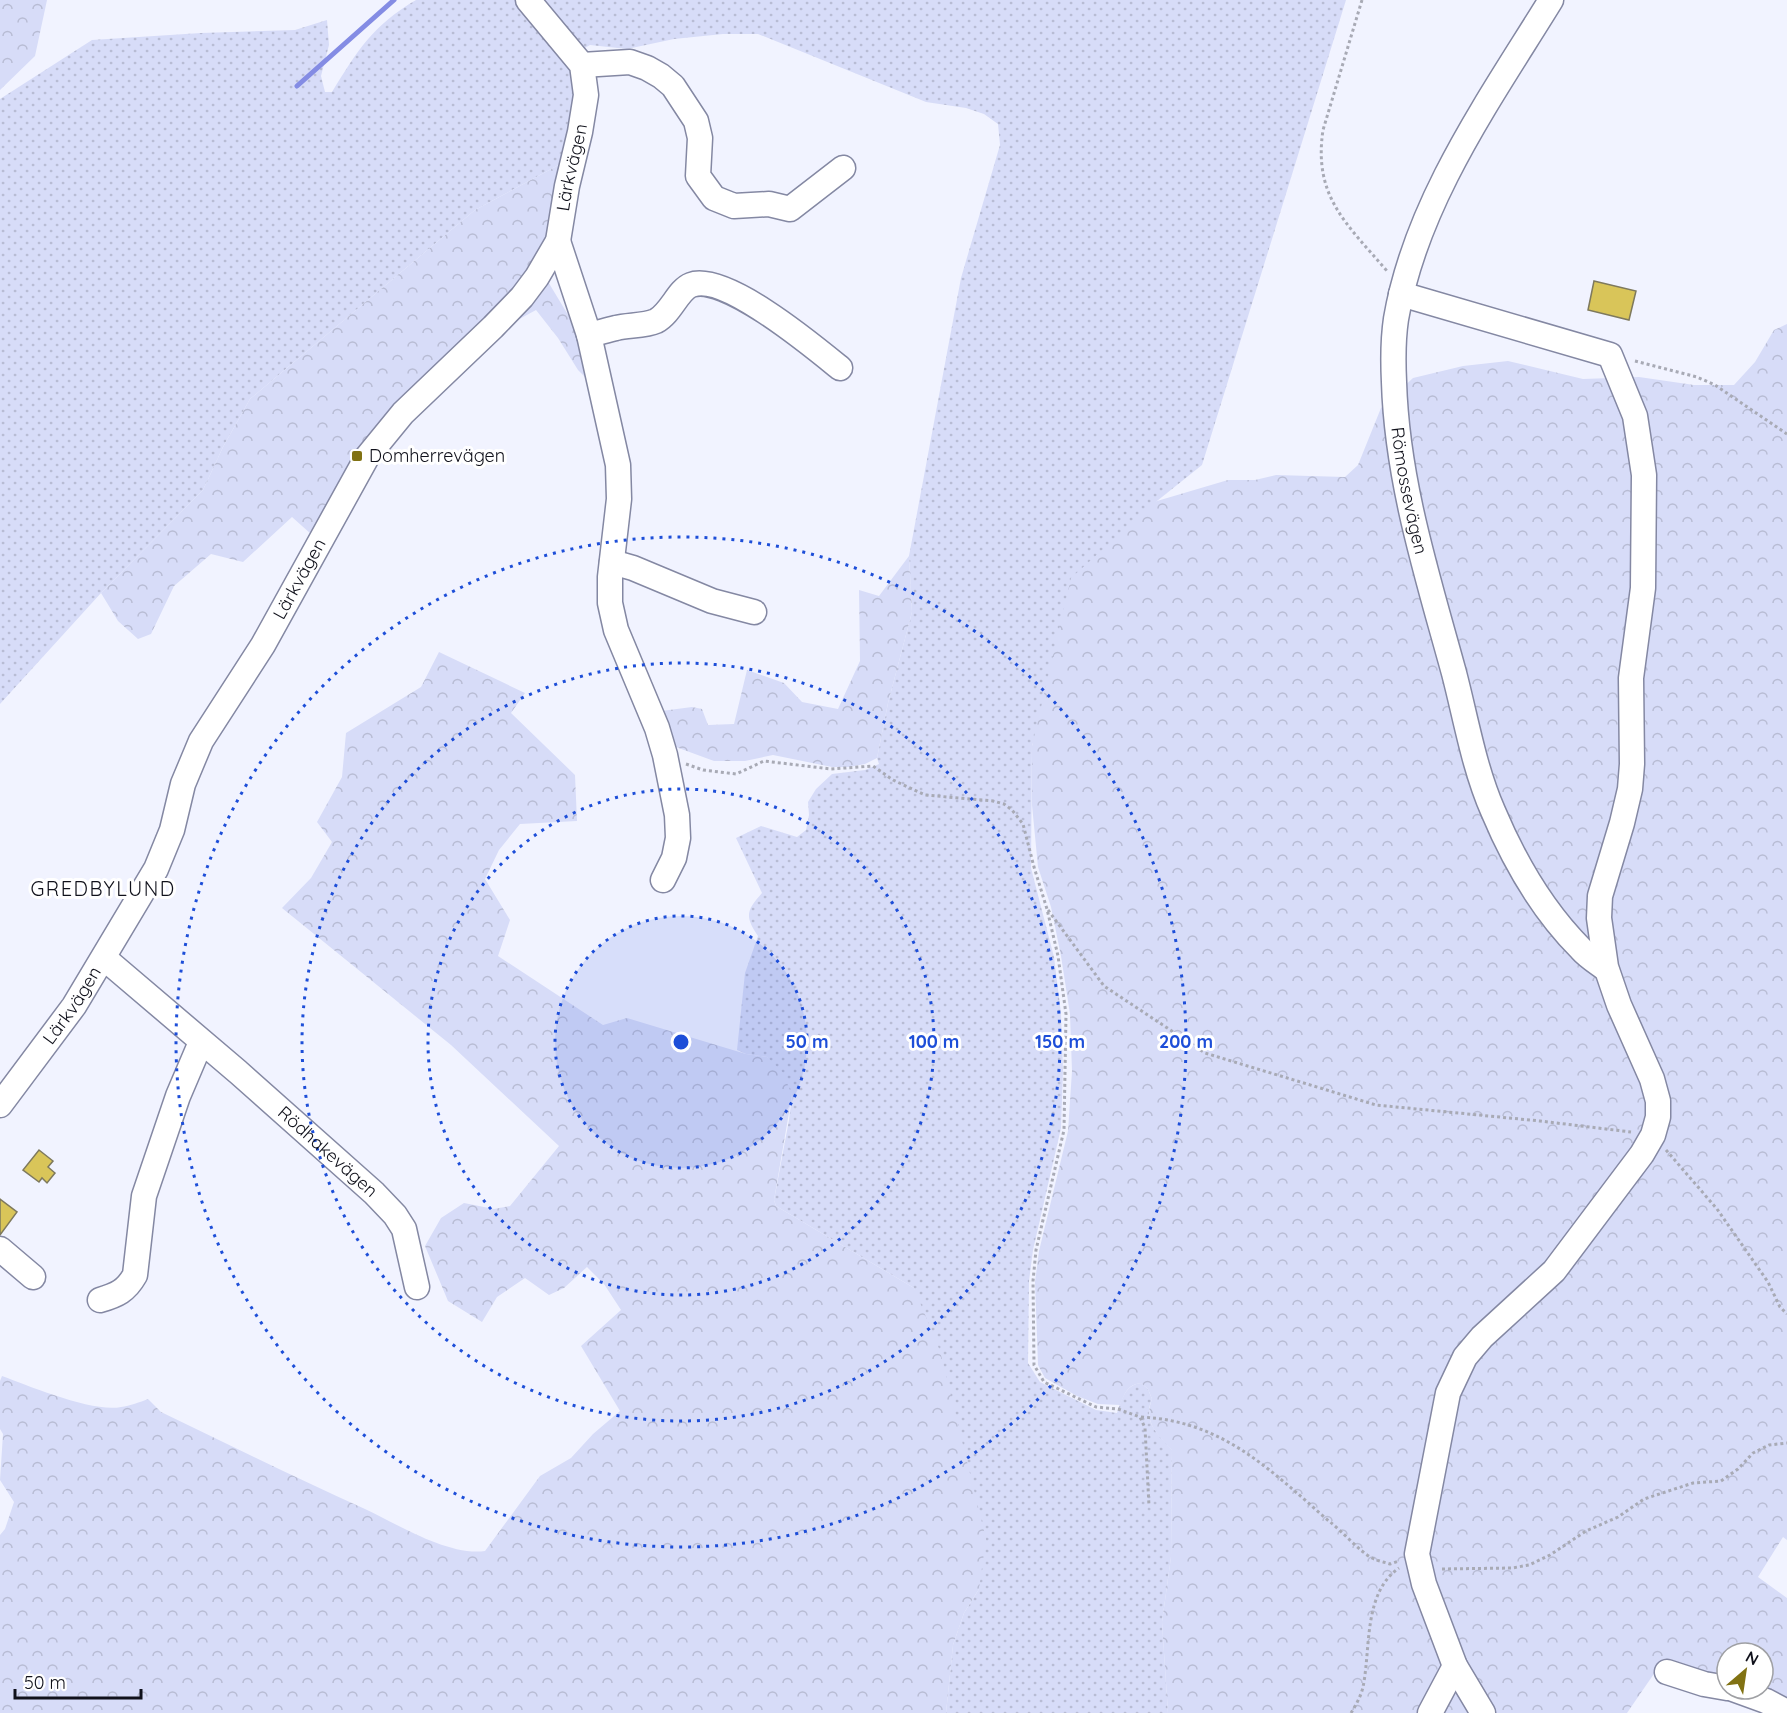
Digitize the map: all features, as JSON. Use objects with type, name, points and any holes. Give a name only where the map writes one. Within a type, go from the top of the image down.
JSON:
[{"type":"street","points":[[528,0],[582,65],[630,63],[647,68],[673,86],[696,120],[700,138],[699,176],[714,198],[734,206],[769,204],[790,209],[843,168]]},
{"type":"street","name":"Römossevägen","points":[[1551,0],[1450,169],[1430,209],[1402,290],[1396,321],[1393,360],[1395,415],[1402,471],[1422,554],[1491,809],[1511,851],[1538,897],[1582,950],[1606,969]]},
{"type":"street","name":"Lärkvägen","points":[[0,1105],[74,1006],[143,892],[165,849],[183,784],[201,741],[263,645],[367,457],[403,413],[522,297],[537,277],[558,241],[586,95],[582,65]]},
{"type":"street","points":[[558,241],[589,335],[618,465],[619,499],[610,603],[615,630],[657,729],[665,755],[677,815],[678,838],[674,858],[663,880]]},
{"type":"street","points":[[589,335],[654,322],[666,314],[689,286],[714,285],[730,291],[764,312],[840,368]]},
{"type":"street","points":[[1402,290],[1610,355],[1635,416],[1644,475],[1643,588],[1631,678],[1630,789],[1600,896],[1599,918],[1606,969],[1652,1079],[1658,1101],[1658,1117],[1653,1135],[1620,1185],[1554,1271],[1482,1337],[1465,1357],[1448,1393],[1418,1562],[1455,1666],[1483,1713]]},
{"type":"street","points":[[612,562],[633,568],[712,601],[754,612]]},
{"type":"street","name":"Rödhakevägen","points":[[104,958],[331,1154],[395,1215],[404,1229],[417,1287]]},
{"type":"street","points":[[100,1300],[120,1294],[129,1286],[135,1275],[144,1196],[178,1096],[201,1042]]},
{"type":"street","points":[[0,1250],[33,1276]]},
{"type":"street","points":[[1430,1713],[1455,1666]]},
{"type":"street","points":[[1667,1672],[1715,1686]]},
{"type":"street","points":[[1767,1701],[1787,1712]]},
{"type":"path","points":[[1362,0],[1323,130],[1320,149],[1322,171],[1328,193],[1339,213],[1402,290]]},
{"type":"path","points":[[1610,355],[1706,381],[1787,434]]},
{"type":"path","points":[[665,755],[703,770],[736,774],[764,761],[831,769],[873,766],[892,780],[925,795],[1004,804],[1023,824],[1058,956],[1066,1014],[1064,1130],[1036,1250],[1033,1281],[1034,1365],[1044,1382],[1096,1407],[1118,1409],[1140,1417],[1180,1422],[1204,1429],[1238,1446],[1309,1503],[1370,1557],[1390,1564],[1418,1562],[1512,1568],[1529,1565],[1586,1531],[1618,1517],[1644,1499],[1693,1483],[1721,1481],[1738,1469],[1753,1453],[1769,1445],[1787,1443]]},
{"type":"path","points":[[1047,909],[1104,986],[1205,1053],[1376,1105],[1653,1135],[1717,1209],[1768,1282],[1780,1307],[1787,1314]]},
{"type":"path","points":[[1140,1417],[1145,1428],[1149,1506]]},
{"type":"path","points":[[1351,1713],[1362,1689],[1377,1595],[1392,1572],[1418,1562]]},
{"type":"green space","points":[[0,0],[47,0],[35,56],[0,90]]},
{"type":"green space","points":[[416,0],[1346,0],[1202,465],[1157,501],[1032,745],[1031,868],[1054,957],[1061,1013],[1063,1070],[1061,1128],[1033,1250],[1029,1281],[1028,1363],[1040,1382],[1096,1410],[1117,1413],[1128,1390],[1141,1383],[1148,1389],[1152,1399],[1149,1407],[1150,1421],[1172,1450],[1171,1557],[1162,1622],[1168,1713],[946,1713],[953,1645],[964,1613],[979,1589],[914,1288],[776,1206],[774,1200],[792,1095],[767,1057],[746,1054],[737,1050],[745,973],[758,936],[749,918],[749,913],[762,893],[736,838],[761,826],[797,837],[806,830],[809,815],[808,802],[816,789],[832,774],[865,770],[879,764],[877,758],[888,703],[912,612],[909,556],[961,278],[1000,145],[998,124],[984,114],[966,108],[926,102],[758,34],[723,34],[674,39],[627,49],[590,45],[581,50],[572,71],[578,98],[566,161],[475,210],[250,399],[223,447],[203,490],[101,593],[0,704],[0,99],[92,40],[295,30],[327,20],[329,45],[321,76],[325,92],[332,92],[377,29]]},
{"type":"green space","points":[[566,161],[547,280],[585,343],[596,388],[578,370],[558,338],[536,310],[501,329],[410,407],[311,534],[292,517],[243,562],[211,554],[174,586],[151,634],[138,639],[118,621],[101,593],[203,490],[223,447],[250,399],[475,210]]},
{"type":"green space","points":[[1787,324],[1787,1540],[1783,1537],[1758,1577],[1787,1598],[1787,1702],[1775,1696],[1775,1641],[1715,1641],[1715,1674],[1674,1663],[1660,1665],[1627,1713],[1168,1713],[1162,1622],[1171,1557],[1172,1450],[1161,1439],[1150,1421],[1152,1399],[1148,1389],[1141,1383],[1136,1384],[1125,1393],[1120,1405],[1098,1404],[1077,1396],[1045,1378],[1038,1365],[1035,1282],[1039,1251],[1068,1131],[1072,1071],[1070,1014],[1061,956],[1051,907],[1038,867],[1032,805],[1032,746],[1071,578],[1157,501],[1228,480],[1255,480],[1276,475],[1345,477],[1358,465],[1381,408],[1413,378],[1463,366],[1508,361],[1583,379],[1639,377],[1694,385],[1734,385],[1755,362],[1774,330]]},
{"type":"green space","points":[[909,556],[912,612],[888,703],[877,758],[865,764],[849,767],[832,767],[773,755],[745,761],[714,761],[665,743],[654,712],[692,707],[702,709],[708,725],[734,724],[747,670],[784,683],[802,702],[838,709],[860,661],[859,590],[879,596]]},
{"type":"green space","points":[[439,652],[525,693],[511,713],[575,775],[577,821],[520,824],[499,850],[485,879],[510,920],[498,956],[603,1025],[627,1018],[746,1054],[767,1057],[783,1073],[792,1095],[774,1200],[776,1206],[914,1288],[940,1351],[986,1539],[979,1589],[964,1613],[953,1645],[946,1713],[0,1713],[0,1535],[5,1529],[14,1502],[0,1480],[3,1434],[0,1429],[0,1381],[2,1376],[62,1398],[95,1406],[121,1407],[148,1399],[161,1412],[408,1531],[455,1549],[471,1551],[485,1551],[540,1476],[571,1458],[593,1434],[620,1411],[581,1346],[621,1310],[604,1284],[587,1267],[564,1288],[549,1295],[525,1278],[497,1297],[482,1322],[448,1301],[425,1246],[441,1218],[464,1203],[494,1209],[510,1206],[559,1146],[451,1045],[282,908],[311,878],[332,842],[317,822],[342,777],[346,733],[421,687]]},
{"type":"building","points":[[1594,281],[1636,291],[1629,320],[1588,310]]},
{"type":"building","points":[[39,1150],[53,1161],[48,1167],[55,1173],[47,1183],[42,1178],[39,1182],[23,1170]]},
{"type":"building","points":[[0,1199],[17,1212],[0,1235]]},
{"type":"waterway","points":[[297,86],[394,0]]},
{"type":"place","name":"Domherrevägen","points":[[357,456]]},
{"type":"district","name":"GREDBYLUND","points":[[103,889]]}]
